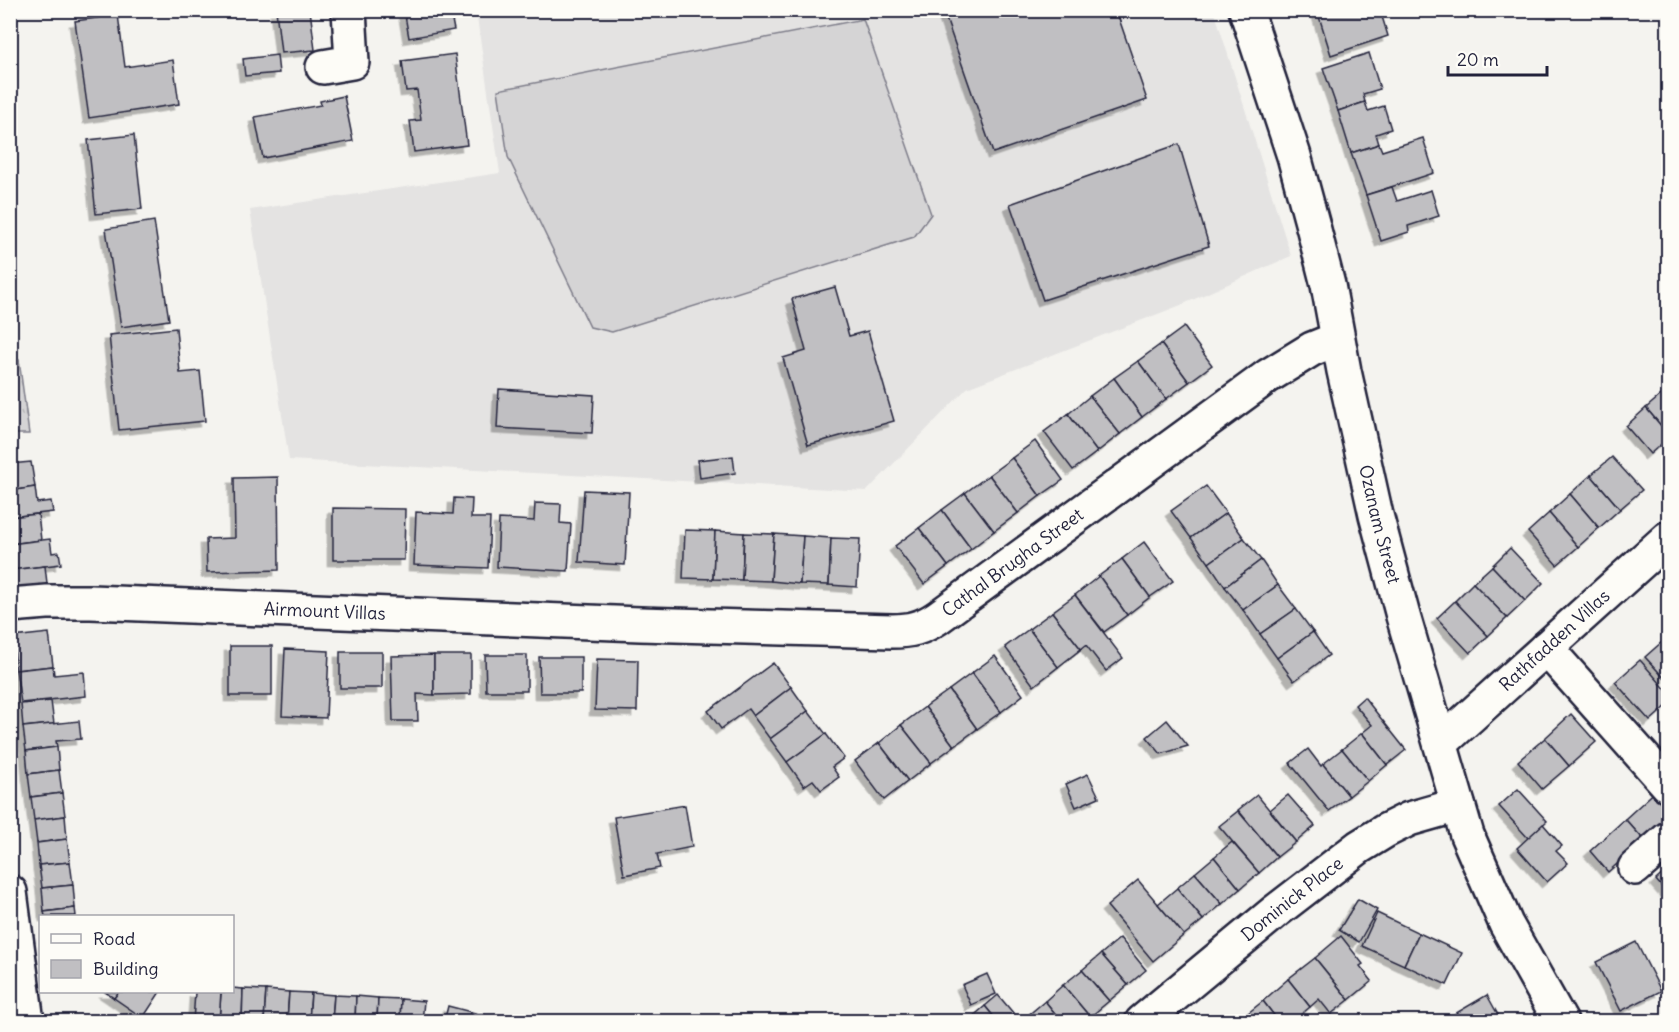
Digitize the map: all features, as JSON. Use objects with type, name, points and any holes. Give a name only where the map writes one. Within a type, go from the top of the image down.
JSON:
[{"type":"street","points":[[322,67],[352,62],[349,10]]},
{"type":"street","name":"Ozanam Street","points":[[1246,10],[1299,177],[1328,285],[1337,339],[1379,526],[1411,645],[1467,835],[1492,895],[1561,1022]]},
{"type":"street","name":"Cathal Brugha Street","points":[[640,624],[892,631],[922,628],[1268,376],[1305,353],[1337,339]]},
{"type":"street","name":"Rathfadden Villas","points":[[1441,743],[1668,538]]},
{"type":"street","name":"Airmount Villas","points":[[10,605],[91,602],[640,624]]},
{"type":"street","points":[[1546,648],[1668,785]]},
{"type":"street","name":"Dominick Place","points":[[1142,1022],[1276,911],[1359,847],[1409,819],[1458,805]]},
{"type":"street","points":[[1635,868],[1668,840]]},
{"type":"street","points":[[10,892],[27,1022]]},
{"type":"shaded area","points":[[1214,10],[1291,256],[1181,305],[967,388],[867,491],[289,460],[250,210],[500,173],[476,11]]},
{"type":"green space","points":[[863,19],[931,214],[914,237],[612,332],[590,327],[508,157],[498,90]]},
{"type":"green space","points":[[10,355],[19,360],[29,434],[11,434]]},
{"type":"building","points":[[276,10],[310,10],[315,50],[281,53]]},
{"type":"building","points":[[404,10],[450,10],[454,30],[409,38]]},
{"type":"building","points":[[943,10],[1116,10],[1147,100],[993,153]]},
{"type":"building","points":[[1317,10],[1350,10],[1352,14],[1364,10],[1380,10],[1388,36],[1331,55]]},
{"type":"building","points":[[118,15],[125,67],[173,60],[179,104],[89,118],[75,21]]},
{"type":"building","points":[[1369,53],[1380,89],[1363,94],[1365,102],[1338,111],[1323,68]]},
{"type":"building","points":[[455,54],[467,145],[414,152],[410,121],[421,120],[417,90],[406,91],[402,61]]},
{"type":"building","points":[[277,55],[279,73],[245,76],[243,59]]},
{"type":"building","points":[[344,96],[353,141],[263,158],[255,117],[321,105],[320,101]]},
{"type":"building","points":[[1365,102],[1368,111],[1384,106],[1391,129],[1376,134],[1379,144],[1351,153],[1338,111]]},
{"type":"building","points":[[134,135],[142,209],[96,214],[88,140]]},
{"type":"building","points":[[1423,138],[1434,173],[1366,195],[1351,153],[1379,144],[1382,151]]},
{"type":"building","points":[[1179,144],[1209,246],[1043,300],[1010,204]]},
{"type":"building","points":[[1392,187],[1397,201],[1431,190],[1439,216],[1408,226],[1409,232],[1381,241],[1366,195]]},
{"type":"building","points":[[154,221],[169,320],[121,327],[106,229]]},
{"type":"building","points":[[835,287],[849,336],[868,331],[894,421],[808,445],[783,358],[806,351],[792,299]]},
{"type":"building","points":[[1184,327],[1212,365],[1189,382],[1161,344]]},
{"type":"building","points":[[176,328],[180,373],[200,371],[205,421],[119,430],[109,335]]},
{"type":"building","points":[[1161,344],[1189,382],[1166,399],[1138,361]]},
{"type":"building","points":[[1138,361],[1166,399],[1142,417],[1114,378]]},
{"type":"building","points":[[1114,378],[1142,417],[1120,434],[1090,396]]},
{"type":"building","points":[[499,389],[594,395],[592,433],[497,428]]},
{"type":"building","points":[[1667,390],[1668,392],[1668,434],[1646,408]]},
{"type":"building","points":[[1090,396],[1120,434],[1097,452],[1068,414]]},
{"type":"building","points":[[1646,408],[1668,434],[1668,438],[1650,454],[1626,426]]},
{"type":"building","points":[[1068,414],[1097,452],[1073,470],[1044,432]]},
{"type":"building","points":[[1035,441],[1063,480],[1040,496],[1012,458]]},
{"type":"building","points":[[733,456],[735,473],[700,478],[698,460]]},
{"type":"building","points":[[1612,457],[1642,490],[1620,509],[1591,475]]},
{"type":"building","points":[[1012,458],[1040,496],[1018,513],[989,475]]},
{"type":"building","points":[[31,462],[35,487],[10,491],[10,464]]},
{"type":"building","points":[[989,475],[1018,513],[994,531],[965,493]]},
{"type":"building","points":[[1591,475],[1620,509],[1599,528],[1570,494]]},
{"type":"building","points":[[278,477],[279,570],[207,572],[206,539],[235,538],[234,478]]},
{"type":"building","points":[[1206,486],[1226,513],[1191,538],[1171,511]]},
{"type":"building","points":[[35,487],[37,503],[51,501],[53,512],[10,517],[10,491]]},
{"type":"building","points":[[584,490],[629,492],[625,565],[579,562]]},
{"type":"building","points":[[965,493],[994,531],[971,549],[942,510]]},
{"type":"building","points":[[1570,494],[1599,528],[1578,547],[1549,513]]},
{"type":"building","points":[[454,498],[472,499],[471,518],[490,518],[488,568],[414,565],[416,512],[453,514]]},
{"type":"building","points":[[535,503],[561,504],[560,523],[571,524],[568,571],[497,567],[499,519],[534,521]]},
{"type":"building","points":[[333,508],[405,509],[404,560],[333,560]]},
{"type":"building","points":[[942,510],[971,549],[948,566],[919,528]]},
{"type":"building","points":[[1226,513],[1244,538],[1209,563],[1191,538]]},
{"type":"building","points":[[1549,513],[1578,547],[1557,565],[1528,532]]},
{"type":"building","points":[[38,514],[41,540],[10,544],[10,517]]},
{"type":"building","points":[[919,528],[948,566],[924,584],[895,546]]},
{"type":"building","points":[[685,530],[715,531],[713,579],[683,578]]},
{"type":"building","points":[[715,531],[744,533],[742,580],[713,579]]},
{"type":"building","points":[[744,533],[774,534],[771,581],[742,580]]},
{"type":"building","points":[[774,534],[803,536],[800,584],[771,581]]},
{"type":"building","points":[[803,536],[831,538],[829,585],[800,584]]},
{"type":"building","points":[[831,538],[860,539],[857,587],[829,585]]},
{"type":"building","points":[[1244,538],[1261,560],[1225,587],[1209,563]]},
{"type":"building","points":[[50,539],[52,553],[59,552],[61,564],[11,570],[10,544]]},
{"type":"building","points":[[1144,542],[1173,581],[1150,597],[1122,559]]},
{"type":"building","points":[[1510,548],[1543,583],[1525,601],[1492,566]]},
{"type":"building","points":[[1122,559],[1150,597],[1127,615],[1099,576]]},
{"type":"building","points":[[1261,560],[1278,585],[1243,610],[1225,587]]},
{"type":"building","points":[[45,566],[48,592],[14,596],[11,570]]},
{"type":"building","points":[[1492,566],[1525,601],[1507,618],[1473,583]]},
{"type":"building","points":[[1099,576],[1127,615],[1104,632],[1075,595]]},
{"type":"building","points":[[1473,583],[1507,618],[1488,636],[1455,601]]},
{"type":"building","points":[[1278,585],[1296,609],[1260,634],[1243,610]]},
{"type":"building","points":[[1075,595],[1123,658],[1106,671],[1086,645],[1081,649],[1052,612]]},
{"type":"building","points":[[1455,601],[1488,636],[1470,653],[1437,618]]},
{"type":"building","points":[[1296,609],[1313,632],[1277,658],[1260,634]]},
{"type":"building","points":[[1052,612],[1081,649],[1058,667],[1029,629]]},
{"type":"building","points":[[1029,629],[1058,667],[1034,686],[1005,647]]},
{"type":"building","points":[[1313,632],[1329,655],[1294,681],[1277,658]]},
{"type":"building","points":[[49,633],[53,666],[16,670],[13,637]]},
{"type":"building","points":[[1663,641],[1668,647],[1668,682],[1645,657]]},
{"type":"building","points":[[230,646],[272,646],[272,696],[230,696]]},
{"type":"building","points":[[285,649],[329,651],[326,718],[282,716]]},
{"type":"building","points":[[340,652],[382,652],[382,688],[340,688]]},
{"type":"building","points":[[434,655],[434,695],[417,694],[418,721],[393,721],[391,656]]},
{"type":"building","points":[[434,655],[471,655],[471,694],[434,695]]},
{"type":"building","points":[[485,655],[527,655],[527,691],[486,691]]},
{"type":"building","points":[[995,656],[1023,695],[1001,712],[972,673]]},
{"type":"building","points":[[539,657],[581,657],[581,693],[540,693]]},
{"type":"building","points":[[597,659],[638,660],[637,711],[595,710]]},
{"type":"building","points":[[1640,660],[1668,692],[1668,705],[1650,721],[1615,682]]},
{"type":"building","points":[[773,663],[791,687],[753,716],[748,709],[721,729],[708,711]]},
{"type":"building","points":[[53,666],[54,675],[84,672],[86,696],[21,703],[16,670]]},
{"type":"building","points":[[972,673],[1001,712],[977,729],[949,690]]},
{"type":"building","points":[[791,687],[808,711],[770,739],[753,716]]},
{"type":"building","points":[[949,690],[977,729],[954,746],[925,707]]},
{"type":"building","points":[[1364,697],[1406,750],[1387,765],[1362,733],[1372,725],[1355,705]]},
{"type":"building","points":[[51,701],[54,724],[23,727],[21,704]]},
{"type":"building","points":[[925,707],[954,746],[931,763],[901,725]]},
{"type":"building","points":[[808,711],[826,734],[787,762],[770,739]]},
{"type":"building","points":[[1571,714],[1596,742],[1569,766],[1545,738]]},
{"type":"building","points":[[1167,720],[1188,746],[1161,754],[1147,737]]},
{"type":"building","points":[[79,721],[81,739],[56,741],[57,747],[26,751],[23,727]]},
{"type":"building","points":[[901,725],[931,763],[908,781],[879,743]]},
{"type":"building","points":[[1362,733],[1387,765],[1368,781],[1342,749]]},
{"type":"building","points":[[826,734],[844,758],[832,767],[839,777],[821,790],[813,780],[804,786],[787,762]]},
{"type":"building","points":[[1545,738],[1569,766],[1542,789],[1518,761]]},
{"type":"building","points":[[879,743],[908,781],[884,800],[855,761]]},
{"type":"building","points":[[57,747],[59,770],[28,774],[26,751]]},
{"type":"building","points":[[1308,749],[1349,796],[1329,811],[1290,763]]},
{"type":"building","points":[[1342,749],[1368,781],[1349,796],[1323,764]]},
{"type":"building","points":[[59,770],[62,793],[31,797],[28,774]]},
{"type":"building","points":[[1088,774],[1099,797],[1076,807],[1066,784]]},
{"type":"building","points":[[1660,787],[1668,796],[1668,817],[1644,840],[1625,819]]},
{"type":"building","points":[[1518,789],[1547,821],[1528,838],[1499,806]]},
{"type":"building","points":[[62,793],[65,816],[34,820],[31,797]]},
{"type":"building","points":[[1257,795],[1296,842],[1277,857],[1238,810]]},
{"type":"building","points":[[1288,795],[1315,826],[1296,842],[1270,810]]},
{"type":"building","points":[[685,805],[692,847],[657,854],[660,868],[624,875],[614,817]]},
{"type":"building","points":[[1238,811],[1277,857],[1259,873],[1219,826]]},
{"type":"building","points":[[65,816],[67,839],[37,843],[34,820]]},
{"type":"building","points":[[1625,819],[1644,840],[1608,872],[1590,851]]},
{"type":"building","points":[[1543,824],[1562,846],[1556,851],[1568,863],[1547,882],[1517,848]]},
{"type":"building","points":[[67,839],[70,862],[39,865],[37,843]]},
{"type":"building","points":[[1232,842],[1259,873],[1240,889],[1214,857]]},
{"type":"building","points":[[1214,857],[1240,889],[1222,904],[1195,873]]},
{"type":"building","points":[[70,862],[73,885],[42,888],[39,865]]},
{"type":"building","points":[[1668,869],[1668,894],[1656,880]]},
{"type":"building","points":[[1195,873],[1222,904],[1203,920],[1177,888]]},
{"type":"building","points":[[1138,880],[1184,935],[1153,961],[1107,906]]},
{"type":"building","points":[[73,885],[75,908],[44,912],[42,888]]},
{"type":"building","points":[[1177,888],[1203,920],[1184,935],[1158,904]]},
{"type":"building","points":[[1358,899],[1377,910],[1359,942],[1339,930]]},
{"type":"building","points":[[75,908],[76,915],[45,915],[44,912]]},
{"type":"building","points":[[1377,913],[1419,933],[1404,965],[1362,946]]},
{"type":"building","points":[[1419,933],[1462,953],[1447,985],[1404,965]]},
{"type":"building","points":[[1341,936],[1363,964],[1360,966],[1372,981],[1349,1000],[1315,958]]},
{"type":"building","points":[[1120,938],[1146,970],[1128,985],[1101,954]]},
{"type":"building","points":[[1636,942],[1661,991],[1621,1011],[1596,962]]},
{"type":"building","points":[[1101,954],[1128,985],[1109,1001],[1082,970]]},
{"type":"building","points":[[1315,958],[1349,1000],[1331,1014],[1319,999],[1310,1007],[1288,979]]},
{"type":"building","points":[[1082,970],[1109,1001],[1090,1017],[1063,985]]},
{"type":"building","points":[[987,974],[996,994],[971,1005],[962,985]]},
{"type":"building","points":[[1288,979],[1310,1007],[1292,1022],[1279,1022],[1263,1001]]},
{"type":"building","points":[[1063,985],[1090,1017],[1085,1022],[1062,1022],[1045,1001]]},
{"type":"building","points":[[234,988],[243,989],[242,1022],[219,1022],[221,993],[234,993]]},
{"type":"building","points":[[243,989],[266,990],[264,1022],[242,1022]]},
{"type":"building","points":[[266,990],[289,992],[287,1022],[264,1022]]},
{"type":"building","points":[[289,992],[311,993],[309,1022],[287,1022]]},
{"type":"building","points":[[106,993],[118,993],[114,998]]},
{"type":"building","points":[[118,993],[159,993],[143,1018],[114,998]]},
{"type":"building","points":[[195,993],[221,993],[219,1022],[193,1022]]},
{"type":"building","points":[[311,993],[334,995],[332,1022],[309,1022]]},
{"type":"building","points":[[334,995],[356,996],[355,1022],[332,1022]]},
{"type":"building","points":[[998,995],[1020,1021],[1026,1017],[1029,1022],[998,1022],[985,1006]]},
{"type":"building","points":[[1487,995],[1502,1022],[1441,1022]]},
{"type":"building","points":[[356,996],[378,998],[377,1022],[355,1022]]},
{"type":"building","points":[[378,998],[401,999],[400,1022],[377,1022]]},
{"type":"building","points":[[401,999],[424,1001],[422,1022],[400,1022]]},
{"type":"building","points":[[1045,1001],[1062,1022],[1029,1022],[1026,1017]]},
{"type":"building","points":[[1263,1001],[1279,1022],[1237,1022]]},
{"type":"building","points":[[448,1006],[471,1012],[468,1022],[444,1022]]},
{"type":"building","points":[[985,1006],[998,1022],[970,1022],[969,1020]]},
{"type":"building","points":[[471,1012],[493,1017],[492,1022],[468,1022]]},
{"type":"building","points":[[493,1017],[509,1022],[492,1022]]}]
